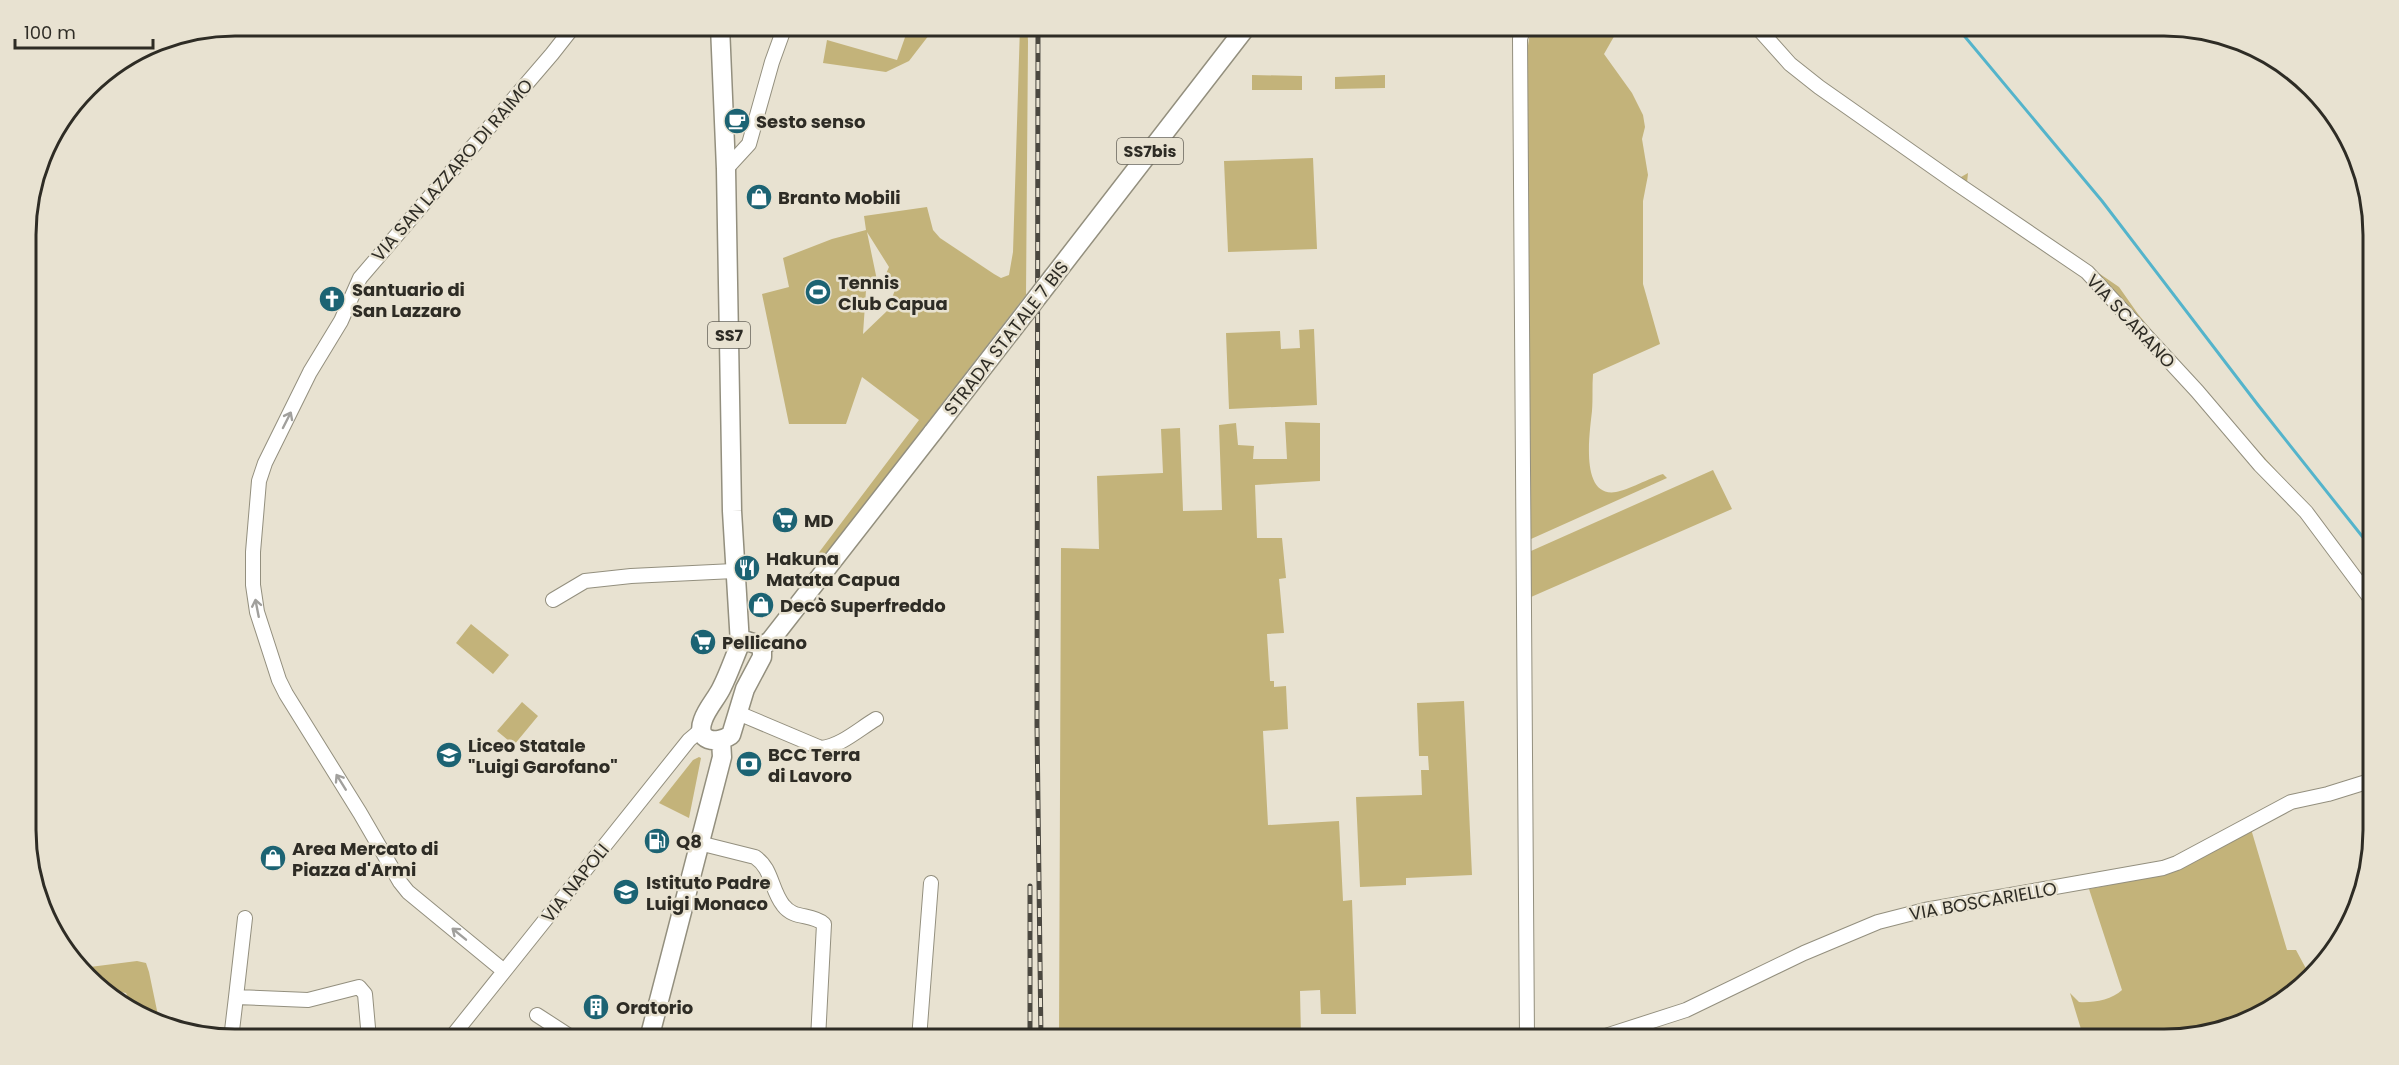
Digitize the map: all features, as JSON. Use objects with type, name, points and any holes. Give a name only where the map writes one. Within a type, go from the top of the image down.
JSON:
[{"type":"main road","name":"SS7","points":[[702,729],[702,722],[722,688],[740,644],[734,571],[726,169],[720,36]]},
{"type":"main road","name":"STRADA STATALE 7 BIS","points":[[762,646],[770,641],[1239,36]]},
{"type":"main road","points":[[702,729],[706,739],[716,742],[731,735],[745,688],[762,657],[762,646],[747,641],[740,644]]},
{"type":"main road","points":[[652,1029],[722,757],[721,740]]},
{"type":"street","name":"VIA SAN LAZZARO DI RAIMO","points":[[504,971],[408,892],[400,882],[286,694],[279,680],[257,612],[253,585],[253,552],[260,481],[265,463],[309,372],[341,321],[360,278],[566,36]]},
{"type":"street","points":[[726,169],[749,144],[781,36]]},
{"type":"street","points":[[1523,36],[1521,51],[1527,1029]]},
{"type":"street","name":"VIA SCARANO","points":[[1765,36],[1790,64],[1819,87],[2087,272],[2197,391],[2260,465],[2306,512],[2363,589]]},
{"type":"street","points":[[553,600],[585,581],[631,576],[734,571]]},
{"type":"street","points":[[738,713],[821,748],[837,744],[876,718]]},
{"type":"street","name":"VIA NAPOLI","points":[[459,1029],[689,740],[702,729]]},
{"type":"street","name":"VIA BOSCARIELLO","points":[[1627,1029],[1686,1010],[1804,953],[1878,922],[1925,910],[2163,868],[2177,863],[2291,802],[2363,783]]},
{"type":"street","points":[[699,843],[755,857],[763,862],[783,905],[794,916],[818,919],[824,924],[819,1029]]},
{"type":"street","points":[[920,1029],[931,883]]},
{"type":"street","points":[[232,1029],[245,918]]},
{"type":"street","points":[[236,997],[308,1000],[359,987],[365,994],[368,1029]]},
{"type":"street","points":[[537,1016],[555,1029]]},
{"type":"shaded area","points":[[905,36],[928,36],[909,61],[886,72],[823,63],[827,40],[897,60]]},
{"type":"shaded area","points":[[1020,36],[1028,36],[1026,295],[822,559],[817,555],[919,420],[862,377],[846,424],[789,424],[762,294],[789,287],[783,258],[832,239],[866,230],[864,216],[927,207],[933,230],[940,238],[1001,278],[1009,275],[1013,252]],"holes":[[[867,232],[889,267],[882,283],[895,290],[887,311],[863,334],[866,290],[878,285]]]},
{"type":"shaded area","points":[[1529,36],[1614,36],[1604,54],[1632,93],[1643,115],[1645,127],[1642,139],[1648,175],[1643,201],[1643,284],[1660,344],[1593,374],[1589,461],[1596,485],[1604,491],[1621,491],[1663,474],[1667,478],[1531,539],[1527,52]]},
{"type":"shaded area","points":[[1252,75],[1302,76],[1302,90],[1252,90]]},
{"type":"shaded area","points":[[1385,75],[1385,88],[1335,89],[1335,77]]},
{"type":"shaded area","points":[[1313,158],[1317,249],[1228,252],[1224,161]]},
{"type":"shaded area","points":[[1968,173],[1967,183],[2119,287],[2182,367],[2303,500],[2363,577],[2363,585],[2120,301],[1961,180],[1961,177]]},
{"type":"shaded area","points":[[1314,329],[1317,405],[1229,409],[1226,333],[1280,331],[1281,349],[1300,348],[1299,330]]},
{"type":"shaded area","points":[[1285,422],[1320,423],[1320,481],[1255,485],[1257,538],[1282,538],[1286,578],[1279,579],[1284,633],[1267,634],[1270,681],[1274,681],[1274,687],[1286,686],[1288,729],[1263,731],[1268,825],[1339,821],[1343,901],[1352,900],[1356,1014],[1321,1014],[1320,990],[1300,991],[1301,1029],[1059,1029],[1061,548],[1099,549],[1097,476],[1163,473],[1161,429],[1180,428],[1183,511],[1222,510],[1219,425],[1236,423],[1238,445],[1254,446],[1253,459],[1287,459]]},
{"type":"shaded area","points":[[1713,470],[1732,509],[1531,597],[1531,551]]},
{"type":"shaded area","points":[[471,624],[509,655],[493,674],[456,643]]},
{"type":"shaded area","points":[[1464,701],[1472,875],[1406,878],[1406,885],[1360,887],[1356,797],[1422,795],[1421,770],[1429,770],[1428,756],[1419,756],[1417,703]]},
{"type":"shaded area","points":[[522,702],[538,716],[514,745],[497,731]]},
{"type":"shaded area","points":[[701,758],[689,818],[659,803],[693,760]]},
{"type":"shaded area","points":[[2251,829],[2287,950],[2296,950],[2306,969],[2275,996],[2252,1009],[2203,1025],[2177,1029],[2081,1029],[2070,993],[2079,1002],[2090,1002],[2102,1000],[2122,990],[2089,889],[2171,873]]},
{"type":"shaded area","points":[[137,961],[146,963],[158,1013],[114,988],[91,967]]},
{"type":"waterway","points":[[1964,36],[2102,201],[2258,405],[2363,537]]},
{"type":"railway","points":[[1038,36],[1037,725],[1041,1029]]},
{"type":"railway","points":[[1030,886],[1030,1029]]},
{"type":"place","name":"Sesto senso","points":[[737,121]]},
{"type":"place","name":"Branto Mobili","points":[[759,197]]},
{"type":"place","name":"Tennis Club Capua","points":[[818,292]]},
{"type":"place","name":"Santuario di San Lazzaro","points":[[332,299]]},
{"type":"place","name":"MD","points":[[785,520]]},
{"type":"place","name":"Hakuna Matata Capua","points":[[747,568]]},
{"type":"place","name":"Decò Superfreddo","points":[[761,605]]},
{"type":"place","name":"Pellicano","points":[[703,642]]},
{"type":"place","name":"Liceo Statale \"Luigi Garofano\"","points":[[449,755]]},
{"type":"place","name":"BCC Terra di Lavoro","points":[[749,764]]},
{"type":"place","name":"Q8","points":[[657,841]]},
{"type":"place","name":"Area Mercato di Piazza d'Armi","points":[[273,858]]},
{"type":"place","name":"Istituto Padre Luigi Monaco","points":[[626,892]]},
{"type":"place","name":"Oratorio","points":[[596,1007]]}]
